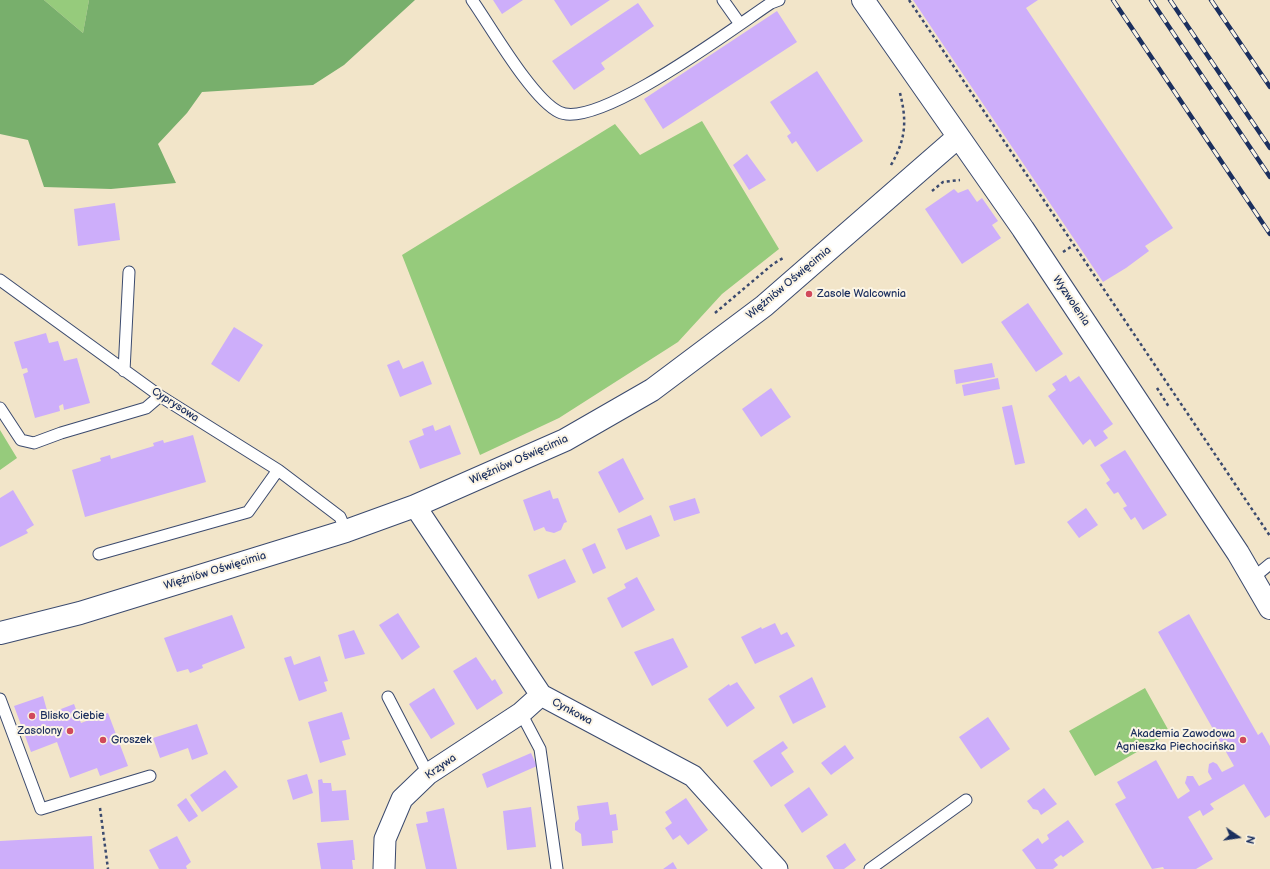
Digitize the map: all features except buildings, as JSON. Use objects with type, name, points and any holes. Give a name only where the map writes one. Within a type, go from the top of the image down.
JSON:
[{"type":"street","name":"Wyzwolenia","points":[[863,0],[1023,229],[1253,578],[1270,608]]},
{"type":"street","name":"Więźniów Oświęcimia","points":[[0,633],[80,613],[346,531],[415,506],[566,440],[652,390],[790,284],[958,137]]},
{"type":"street","name":"Cynkowa","points":[[415,506],[541,695],[693,776],[777,869]]},
{"type":"street","name":"Krzywa","points":[[384,869],[385,839],[402,799],[428,774],[521,713],[541,695]]},
{"type":"lane","points":[[472,0],[538,96],[560,113],[583,114],[616,101],[686,63],[740,24],[771,3],[779,0]]},
{"type":"lane","points":[[723,0],[740,24]]},
{"type":"lane","points":[[124,371],[129,272]]},
{"type":"lane","name":"Cyprysowa","points":[[0,280],[160,396],[278,470],[340,517],[346,531]]},
{"type":"lane","points":[[0,408],[21,440],[34,443],[61,433],[146,408],[160,396]]},
{"type":"lane","points":[[99,554],[248,512],[278,470]]},
{"type":"lane","points":[[1253,578],[1270,564]]},
{"type":"lane","points":[[388,698],[428,774]]},
{"type":"lane","points":[[0,699],[41,809],[150,776]]},
{"type":"lane","points":[[521,713],[540,749],[557,869]]},
{"type":"lane","points":[[870,869],[966,800]]},
{"type":"path","points":[[910,0],[1270,536]]},
{"type":"path","points":[[889,169],[898,152],[905,131]]},
{"type":"path","points":[[1066,250],[1074,245]]},
{"type":"path","points":[[710,319],[773,264],[787,256]]},
{"type":"path","points":[[97,791],[108,869]]},
{"type":"green space","points":[[0,0],[44,0],[83,33],[89,0],[415,0],[344,65],[313,85],[202,92],[187,113],[158,144],[176,183],[111,189],[44,187],[28,140],[0,134]]},
{"type":"green space","points":[[44,0],[89,0],[83,33]]},
{"type":"green space","points":[[702,121],[779,249],[722,294],[678,342],[559,418],[480,455],[402,255],[615,124],[640,155]]},
{"type":"green space","points":[[0,430],[17,458],[0,470]]},
{"type":"green space","points":[[1145,688],[1170,733],[1095,776],[1069,731]]},
{"type":"railway","points":[[1113,0],[1270,234]]},
{"type":"railway","points":[[1151,0],[1270,177]]},
{"type":"railway","points":[[1170,0],[1270,148]]},
{"type":"railway","points":[[1211,0],[1270,87]]},
{"type":"place","name":"Zasole Walcownia","points":[[809,294]]},
{"type":"place","name":"Blisko Ciebie","points":[[32,716]]},
{"type":"place","name":"Zasolony","points":[[70,731]]},
{"type":"place","name":"Groszek","points":[[103,740]]},
{"type":"place","name":"Akademia Zawodowa Agnieszka Piechocińska","points":[[1243,740]]}]
